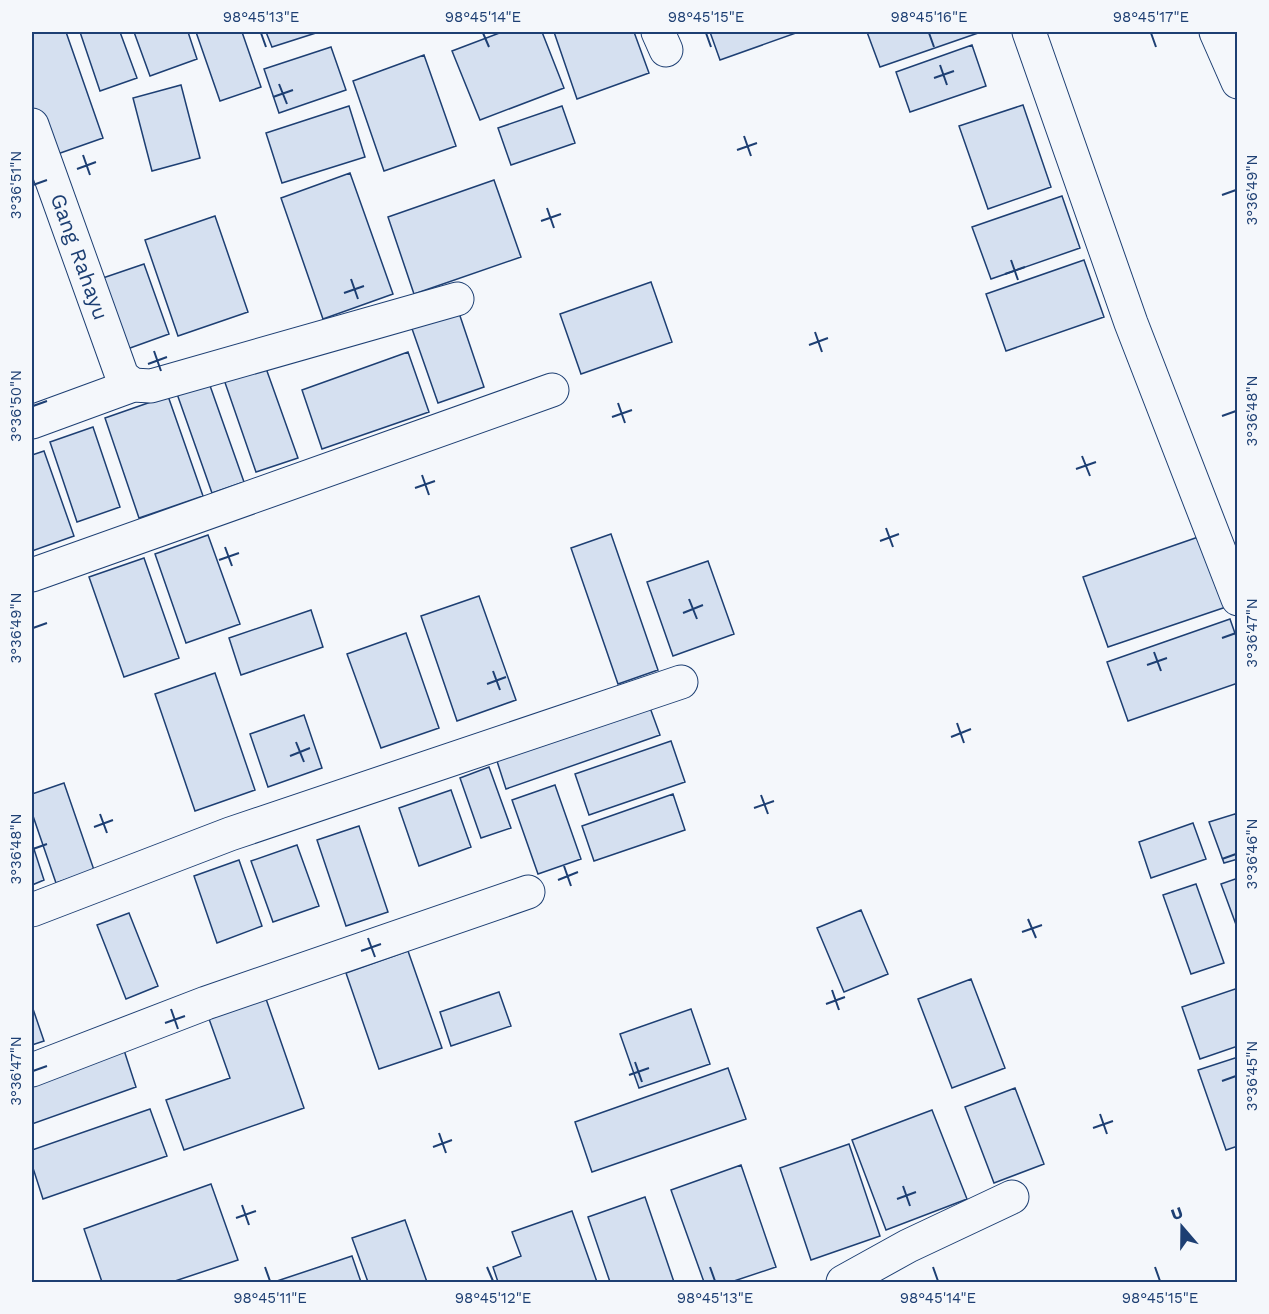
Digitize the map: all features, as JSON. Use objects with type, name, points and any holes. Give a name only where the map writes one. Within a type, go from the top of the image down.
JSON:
[{"type":"street","points":[[1029,32],[1131,323],[1238,599]]},
{"type":"street","points":[[1216,32],[1238,82]]},
{"type":"street","name":"Gang Rahayu","points":[[32,125],[122,376],[133,385]]},
{"type":"street","points":[[32,422],[133,385],[151,386],[457,299]]},
{"type":"street","points":[[32,574],[552,390]]},
{"type":"street","points":[[32,910],[230,834],[681,682]]},
{"type":"street","points":[[32,1070],[206,1003],[528,892]]},
{"type":"street","points":[[843,1282],[908,1246],[1012,1197]]},
{"type":"building","points":[[32,32],[66,32],[103,138],[49,157],[32,107]]},
{"type":"building","points":[[80,32],[120,32],[137,78],[100,91]]},
{"type":"building","points":[[134,32],[188,32],[197,59],[150,76]]},
{"type":"building","points":[[196,32],[242,32],[261,87],[220,101]]},
{"type":"building","points":[[266,32],[319,32],[272,47]]},
{"type":"building","points":[[502,32],[542,32],[564,88],[480,120],[452,51]]},
{"type":"building","points":[[554,32],[634,32],[649,73],[577,99]]},
{"type":"building","points":[[710,32],[795,32],[796,33],[720,60]]},
{"type":"building","points":[[867,32],[981,32],[880,67]]},
{"type":"building","points":[[972,45],[986,86],[910,112],[896,72]]},
{"type":"building","points":[[331,47],[346,90],[279,113],[264,69]]},
{"type":"building","points":[[424,55],[456,146],[384,171],[353,81]]},
{"type":"building","points":[[181,85],[200,158],[152,171],[133,98]]},
{"type":"building","points":[[1023,105],[1051,187],[988,209],[959,126]]},
{"type":"building","points":[[349,106],[365,157],[282,183],[266,133]]},
{"type":"building","points":[[562,106],[575,143],[511,165],[498,128]]},
{"type":"building","points":[[350,173],[393,294],[323,319],[281,198]]},
{"type":"building","points":[[494,180],[521,257],[414,294],[388,217]]},
{"type":"building","points":[[1062,196],[1080,248],[991,279],[972,227]]},
{"type":"building","points":[[215,216],[248,312],[178,336],[145,240]]},
{"type":"building","points":[[1084,260],[1104,317],[1006,351],[986,294]]},
{"type":"building","points":[[144,264],[169,334],[119,352],[94,281]]},
{"type":"building","points":[[651,282],[672,342],[581,374],[560,314]]},
{"type":"building","points":[[457,307],[484,387],[438,403],[410,323]]},
{"type":"building","points":[[408,352],[429,412],[322,449],[302,390]]},
{"type":"building","points":[[262,357],[298,458],[256,472],[221,371]]},
{"type":"building","points":[[208,380],[244,482],[212,493],[176,391]]},
{"type":"building","points":[[168,396],[203,496],[139,518],[105,418]]},
{"type":"building","points":[[93,427],[120,507],[77,522],[50,442]]},
{"type":"building","points":[[44,451],[74,536],[32,551],[32,455]]},
{"type":"building","points":[[611,534],[658,670],[618,684],[571,548]]},
{"type":"building","points":[[208,535],[240,624],[186,643],[155,554]]},
{"type":"building","points":[[1204,535],[1229,606],[1108,647],[1083,577]]},
{"type":"building","points":[[144,558],[179,658],[124,677],[89,577]]},
{"type":"building","points":[[708,561],[734,634],[673,656],[647,582]]},
{"type":"building","points":[[479,596],[516,700],[457,721],[421,616]]},
{"type":"building","points":[[311,610],[323,647],[241,675],[229,638]]},
{"type":"building","points":[[1230,619],[1238,642],[1238,683],[1128,721],[1107,662]]},
{"type":"building","points":[[406,633],[439,728],[381,748],[347,654]]},
{"type":"building","points":[[215,673],[255,790],[195,811],[155,694]]},
{"type":"building","points":[[649,705],[660,735],[506,789],[496,758]]},
{"type":"building","points":[[304,715],[322,768],[268,787],[250,734]]},
{"type":"building","points":[[671,741],[685,782],[589,815],[575,774]]},
{"type":"building","points":[[489,767],[511,828],[481,838],[460,778]]},
{"type":"building","points":[[64,783],[94,870],[56,883],[32,813],[32,794]]},
{"type":"building","points":[[555,785],[581,859],[538,874],[512,800]]},
{"type":"building","points":[[451,790],[471,847],[419,866],[399,808]]},
{"type":"building","points":[[673,794],[685,830],[594,861],[582,826]]},
{"type":"building","points":[[1238,813],[1238,859],[1224,863],[1209,822]]},
{"type":"building","points":[[1193,823],[1206,859],[1151,878],[1139,842]]},
{"type":"building","points":[[359,826],[388,912],[346,926],[317,840]]},
{"type":"building","points":[[32,843],[44,880],[32,885]]},
{"type":"building","points":[[297,845],[319,906],[273,922],[251,861]]},
{"type":"building","points":[[239,860],[262,926],[217,943],[194,876]]},
{"type":"building","points":[[1238,878],[1238,930],[1221,884]]},
{"type":"building","points":[[1196,884],[1224,963],[1191,974],[1163,895]]},
{"type":"building","points":[[861,910],[888,974],[844,992],[817,928]]},
{"type":"building","points":[[129,913],[158,986],[126,999],[97,925]]},
{"type":"building","points":[[408,951],[442,1048],[379,1069],[346,973]]},
{"type":"building","points":[[971,979],[1005,1068],[952,1088],[918,999]]},
{"type":"building","points":[[1238,988],[1238,1046],[1200,1059],[1182,1007]]},
{"type":"building","points":[[499,992],[511,1026],[451,1046],[440,1012]]},
{"type":"building","points":[[265,996],[304,1108],[184,1150],[166,1100],[230,1078],[208,1016]]},
{"type":"building","points":[[32,1006],[44,1041],[32,1045]]},
{"type":"building","points":[[691,1009],[710,1064],[639,1088],[620,1034]]},
{"type":"building","points":[[122,1044],[136,1087],[32,1124],[32,1076]]},
{"type":"building","points":[[1238,1057],[1238,1146],[1226,1150],[1198,1070]]},
{"type":"building","points":[[728,1068],[746,1119],[592,1172],[575,1122]]},
{"type":"building","points":[[1015,1088],[1044,1164],[994,1183],[965,1107]]},
{"type":"building","points":[[150,1109],[167,1156],[43,1199],[32,1165],[32,1150]]},
{"type":"building","points":[[932,1110],[967,1199],[886,1230],[852,1140]]},
{"type":"building","points":[[849,1144],[880,1236],[811,1260],[780,1168]]},
{"type":"building","points":[[741,1165],[776,1267],[731,1282],[704,1282],[671,1190]]},
{"type":"building","points":[[211,1184],[238,1260],[172,1282],[102,1282],[84,1229]]},
{"type":"building","points":[[645,1197],[674,1282],[610,1282],[588,1217]]},
{"type":"building","points":[[572,1211],[597,1282],[498,1282],[493,1267],[521,1256],[512,1232]]},
{"type":"building","points":[[405,1220],[427,1282],[368,1282],[352,1238]]},
{"type":"building","points":[[352,1256],[361,1282],[274,1282]]}]
